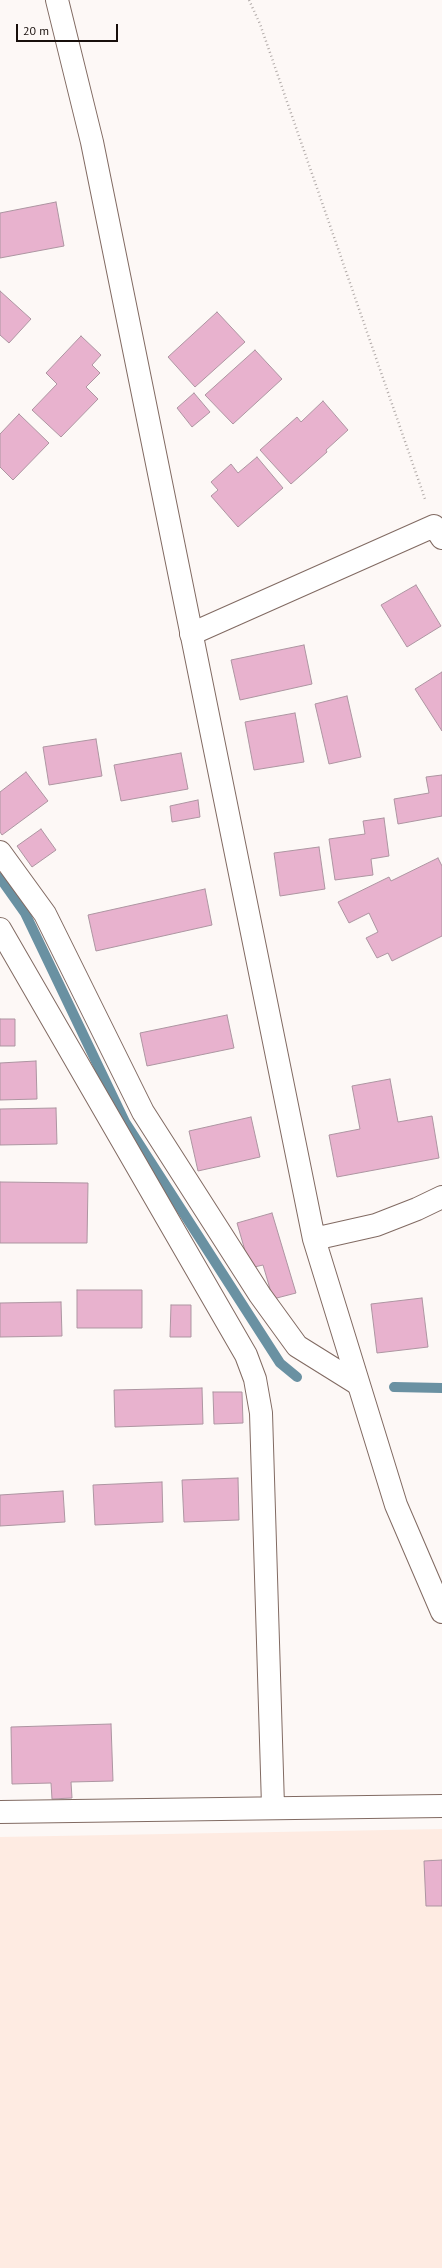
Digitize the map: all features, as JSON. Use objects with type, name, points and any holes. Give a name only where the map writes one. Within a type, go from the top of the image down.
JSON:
[{"type":"street","points":[[57,0],[92,142],[314,1240],[396,1505],[442,1612]]},
{"type":"street","points":[[191,634],[438,532]]},
{"type":"street","points":[[0,852],[45,914],[143,1112],[260,1295],[297,1346],[358,1384]]},
{"type":"street","points":[[0,929],[242,1348],[255,1379],[261,1413],[273,1806]]},
{"type":"street","points":[[314,1240],[376,1224],[418,1209],[442,1197]]},
{"type":"street","points":[[0,1812],[273,1806],[442,1806]]},
{"type":"path","points":[[249,0],[260,24],[438,532]]},
{"type":"shaded area","points":[[442,1829],[442,2268],[0,2268],[0,1837]]},
{"type":"building","points":[[56,202],[64,246],[0,258],[0,213]]},
{"type":"building","points":[[0,291],[31,319],[9,343],[0,335]]},
{"type":"building","points":[[217,312],[245,342],[195,387],[168,357]]},
{"type":"building","points":[[81,336],[101,355],[92,365],[100,373],[86,387],[98,399],[61,437],[32,410],[57,384],[46,373]]},
{"type":"building","points":[[255,350],[282,379],[233,424],[205,395]]},
{"type":"building","points":[[194,393],[210,412],[192,427],[177,408]]},
{"type":"building","points":[[323,401],[348,430],[326,450],[327,452],[291,484],[260,450],[297,417],[301,422]]},
{"type":"building","points":[[19,414],[49,443],[13,480],[0,467],[0,434]]},
{"type":"building","points":[[257,457],[283,488],[238,527],[211,496],[218,490],[211,482],[231,464],[238,473]]},
{"type":"building","points":[[416,585],[441,626],[407,647],[381,605]]},
{"type":"building","points":[[304,645],[312,684],[240,700],[231,660]]},
{"type":"building","points":[[442,672],[442,731],[415,689]]},
{"type":"building","points":[[347,696],[361,757],[329,764],[315,704]]},
{"type":"building","points":[[295,713],[304,762],[254,770],[245,722]]},
{"type":"building","points":[[96,739],[102,776],[49,785],[43,747]]},
{"type":"building","points":[[181,753],[188,789],[121,801],[114,765]]},
{"type":"building","points":[[26,772],[48,801],[2,835],[0,832],[0,792]]},
{"type":"building","points":[[442,775],[442,816],[398,824],[394,799],[429,793],[426,777]]},
{"type":"building","points":[[198,800],[200,817],[172,822],[170,806]]},
{"type":"building","points":[[384,818],[389,856],[371,859],[373,875],[335,880],[329,839],[365,834],[363,821]]},
{"type":"building","points":[[41,829],[56,850],[32,867],[17,846]]},
{"type":"building","points":[[319,847],[325,889],[280,896],[274,853]]},
{"type":"building","points":[[438,858],[442,866],[442,936],[392,961],[388,953],[377,958],[366,938],[378,932],[369,913],[349,923],[338,902],[389,877],[391,881]]},
{"type":"building","points":[[205,889],[212,925],[96,951],[88,915]]},
{"type":"building","points":[[227,1015],[234,1048],[147,1066],[140,1033]]},
{"type":"building","points":[[0,1019],[15,1019],[15,1046],[0,1046]]},
{"type":"building","points":[[36,1061],[37,1099],[0,1100],[0,1063]]},
{"type":"building","points":[[390,1079],[398,1122],[432,1116],[439,1158],[337,1177],[329,1135],[360,1129],[352,1086]]},
{"type":"building","points":[[56,1108],[57,1144],[0,1145],[0,1109]]},
{"type":"building","points":[[251,1117],[260,1157],[198,1171],[189,1131]]},
{"type":"building","points":[[0,1182],[88,1183],[87,1243],[0,1243]]},
{"type":"building","points":[[272,1213],[296,1293],[273,1299],[263,1265],[250,1268],[237,1223]]},
{"type":"building","points":[[77,1290],[142,1290],[142,1328],[77,1328]]},
{"type":"building","points":[[422,1298],[428,1347],[377,1353],[371,1304]]},
{"type":"building","points":[[61,1302],[62,1336],[0,1337],[0,1303]]},
{"type":"building","points":[[171,1305],[191,1305],[191,1337],[170,1337]]},
{"type":"building","points":[[202,1388],[203,1424],[115,1427],[114,1390]]},
{"type":"building","points":[[213,1392],[242,1392],[243,1423],[214,1424]]},
{"type":"building","points":[[238,1478],[239,1520],[184,1522],[182,1480]]},
{"type":"building","points":[[162,1482],[163,1522],[95,1525],[93,1485]]},
{"type":"building","points":[[63,1491],[65,1522],[0,1526],[0,1495]]},
{"type":"building","points":[[111,1724],[113,1781],[71,1782],[72,1798],[52,1799],[51,1783],[12,1784],[11,1727]]},
{"type":"building","points":[[442,1860],[442,1906],[426,1906],[424,1861]]},
{"type":"waterway","points":[[0,878],[25,913],[125,1122],[280,1363],[297,1377]]},
{"type":"waterway","points":[[394,1387],[442,1388]]}]
